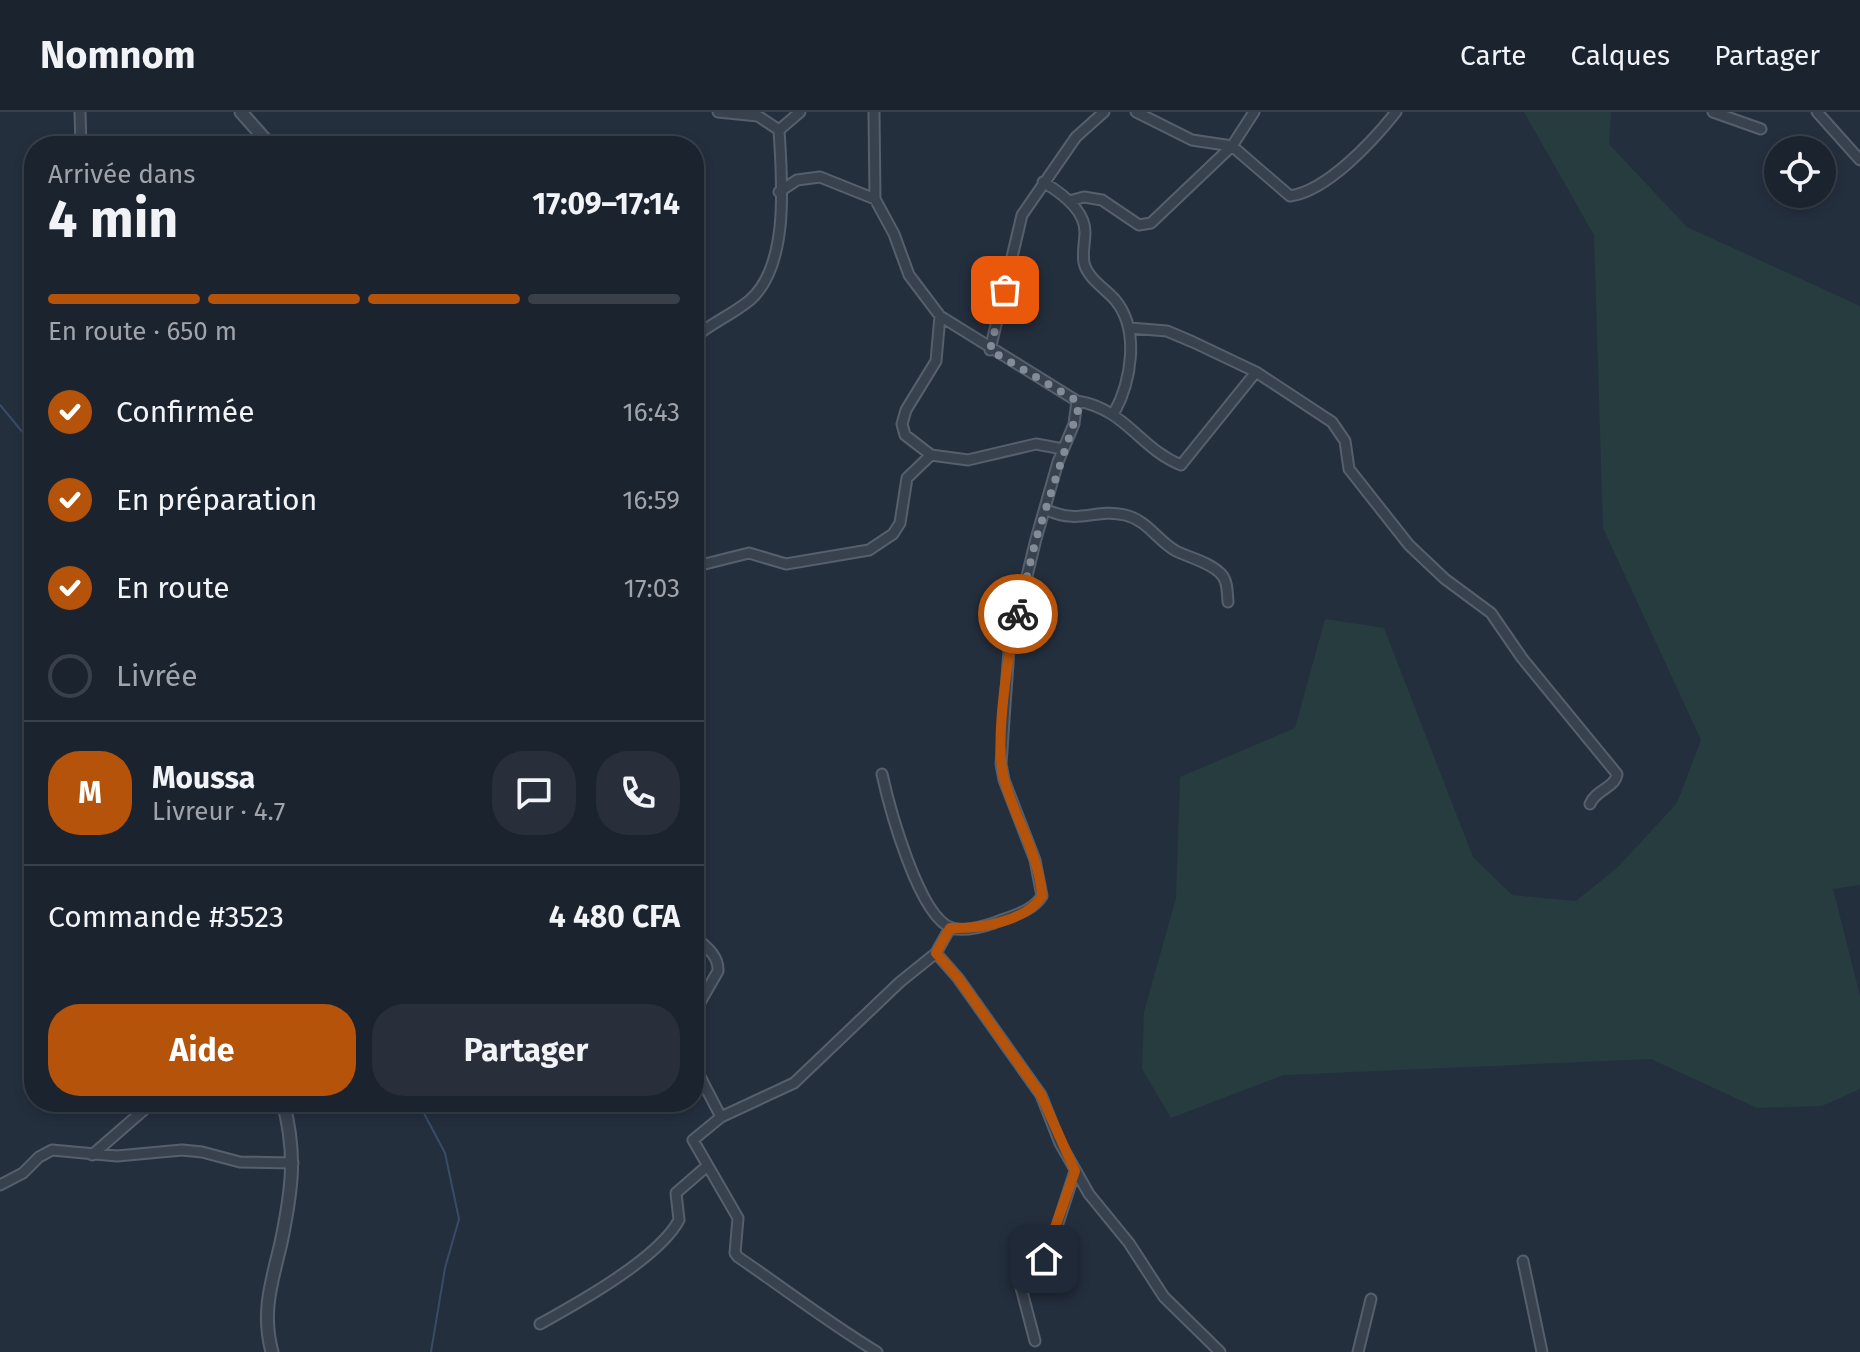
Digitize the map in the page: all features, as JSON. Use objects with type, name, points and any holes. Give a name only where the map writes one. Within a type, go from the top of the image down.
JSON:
[{"type":"street","points":[[80,112],[81,136]]},
{"type":"street","points":[[241,112],[262,136]]},
{"type":"street","points":[[718,112],[758,116],[779,130]]},
{"type":"street","points":[[704,331],[751,299],[773,269],[778,247],[779,130],[800,112]]},
{"type":"street","points":[[874,112],[875,199],[894,234],[909,275],[940,316],[990,350],[1077,401],[1098,405],[1114,413],[1133,432],[1181,465],[1256,372]]},
{"type":"street","points":[[990,350],[1022,215],[1076,137],[1104,112]]},
{"type":"street","points":[[1136,112],[1192,140],[1232,146],[1290,196],[1299,195],[1354,158],[1396,112]]},
{"type":"street","points":[[1069,201],[1093,197],[1145,226],[1232,146],[1254,112]]},
{"type":"street","points":[[1713,112],[1761,129]]},
{"type":"street","points":[[1817,112],[1860,160]]},
{"type":"street","points":[[779,192],[797,180],[820,177],[875,199]]},
{"type":"street","points":[[1043,182],[1069,201],[1085,225],[1084,262],[1087,271],[1116,301],[1130,328],[1126,391],[1114,413]]},
{"type":"street","points":[[940,316],[936,361],[902,424],[905,435],[931,455],[968,460],[1036,444],[1063,449]]},
{"type":"street","points":[[1130,328],[1167,331],[1256,372],[1332,422],[1345,441],[1349,469],[1409,545],[1445,579],[1491,613],[1522,658],[1617,774],[1615,782],[1591,799],[1590,804]]},
{"type":"street","points":[[882,774],[893,825],[912,873],[939,918],[950,928],[987,925],[1025,911],[1042,896],[1035,860],[1001,764],[1009,650],[1036,539],[1063,449],[1074,424],[1077,401]]},
{"type":"street","points":[[704,564],[749,553],[786,564],[869,550],[893,534],[900,523],[907,478],[931,455]]},
{"type":"street","points":[[1047,510],[1076,519],[1107,513],[1135,519],[1176,551],[1219,571],[1226,583],[1228,602]]},
{"type":"street","points":[[877,1352],[826,1321],[804,1300],[738,1257],[735,1253],[738,1218],[693,1140],[721,1117],[794,1083],[900,982],[936,953],[950,928]]},
{"type":"street","points":[[704,945],[715,955],[719,964],[704,996]]},
{"type":"street","points":[[936,953],[958,978],[1041,1095],[1075,1171],[1164,1297],[1220,1352]]},
{"type":"street","points":[[704,1084],[721,1117]]},
{"type":"street","points":[[92,1155],[141,1112]]},
{"type":"street","points":[[272,1352],[267,1328],[268,1285],[281,1242],[293,1163],[293,1138],[286,1112]]},
{"type":"street","points":[[0,1185],[23,1173],[45,1152],[92,1155],[182,1150],[240,1162],[293,1163]]},
{"type":"street","points":[[540,1324],[590,1296],[655,1248],[679,1220],[676,1193],[706,1167]]},
{"type":"street","points":[[1035,1341],[1019,1280],[1048,1254],[1075,1171]]},
{"type":"street","points":[[1523,1261],[1542,1352]]},
{"type":"street","points":[[1358,1352],[1371,1299]]},
{"type":"green space","points":[[1524,112],[1611,112],[1609,144],[1687,227],[1860,306],[1860,885],[1833,889],[1860,996],[1860,1089],[1822,1106],[1757,1108],[1651,1059],[1284,1075],[1171,1118],[1142,1069],[1144,1012],[1176,898],[1180,777],[1295,728],[1325,619],[1384,628],[1473,857],[1512,895],[1576,901],[1618,867],[1677,803],[1701,740],[1603,528],[1594,235]]},
{"type":"waterway","points":[[0,405],[24,434]]},
{"type":"waterway","points":[[423,1112],[445,1153],[459,1219],[445,1268],[431,1352]]},
{"type":"way so far","points":[[1005,290],[990,350],[1077,401],[1078,410],[1058,462],[1018,614]]},
{"type":"route","points":[[1018,614],[1009,650],[1001,764],[1004,780],[1035,860],[1042,896],[1037,905],[987,925],[969,929],[950,928],[936,953],[958,978],[1041,1095],[1075,1171],[1044,1259]]}]
